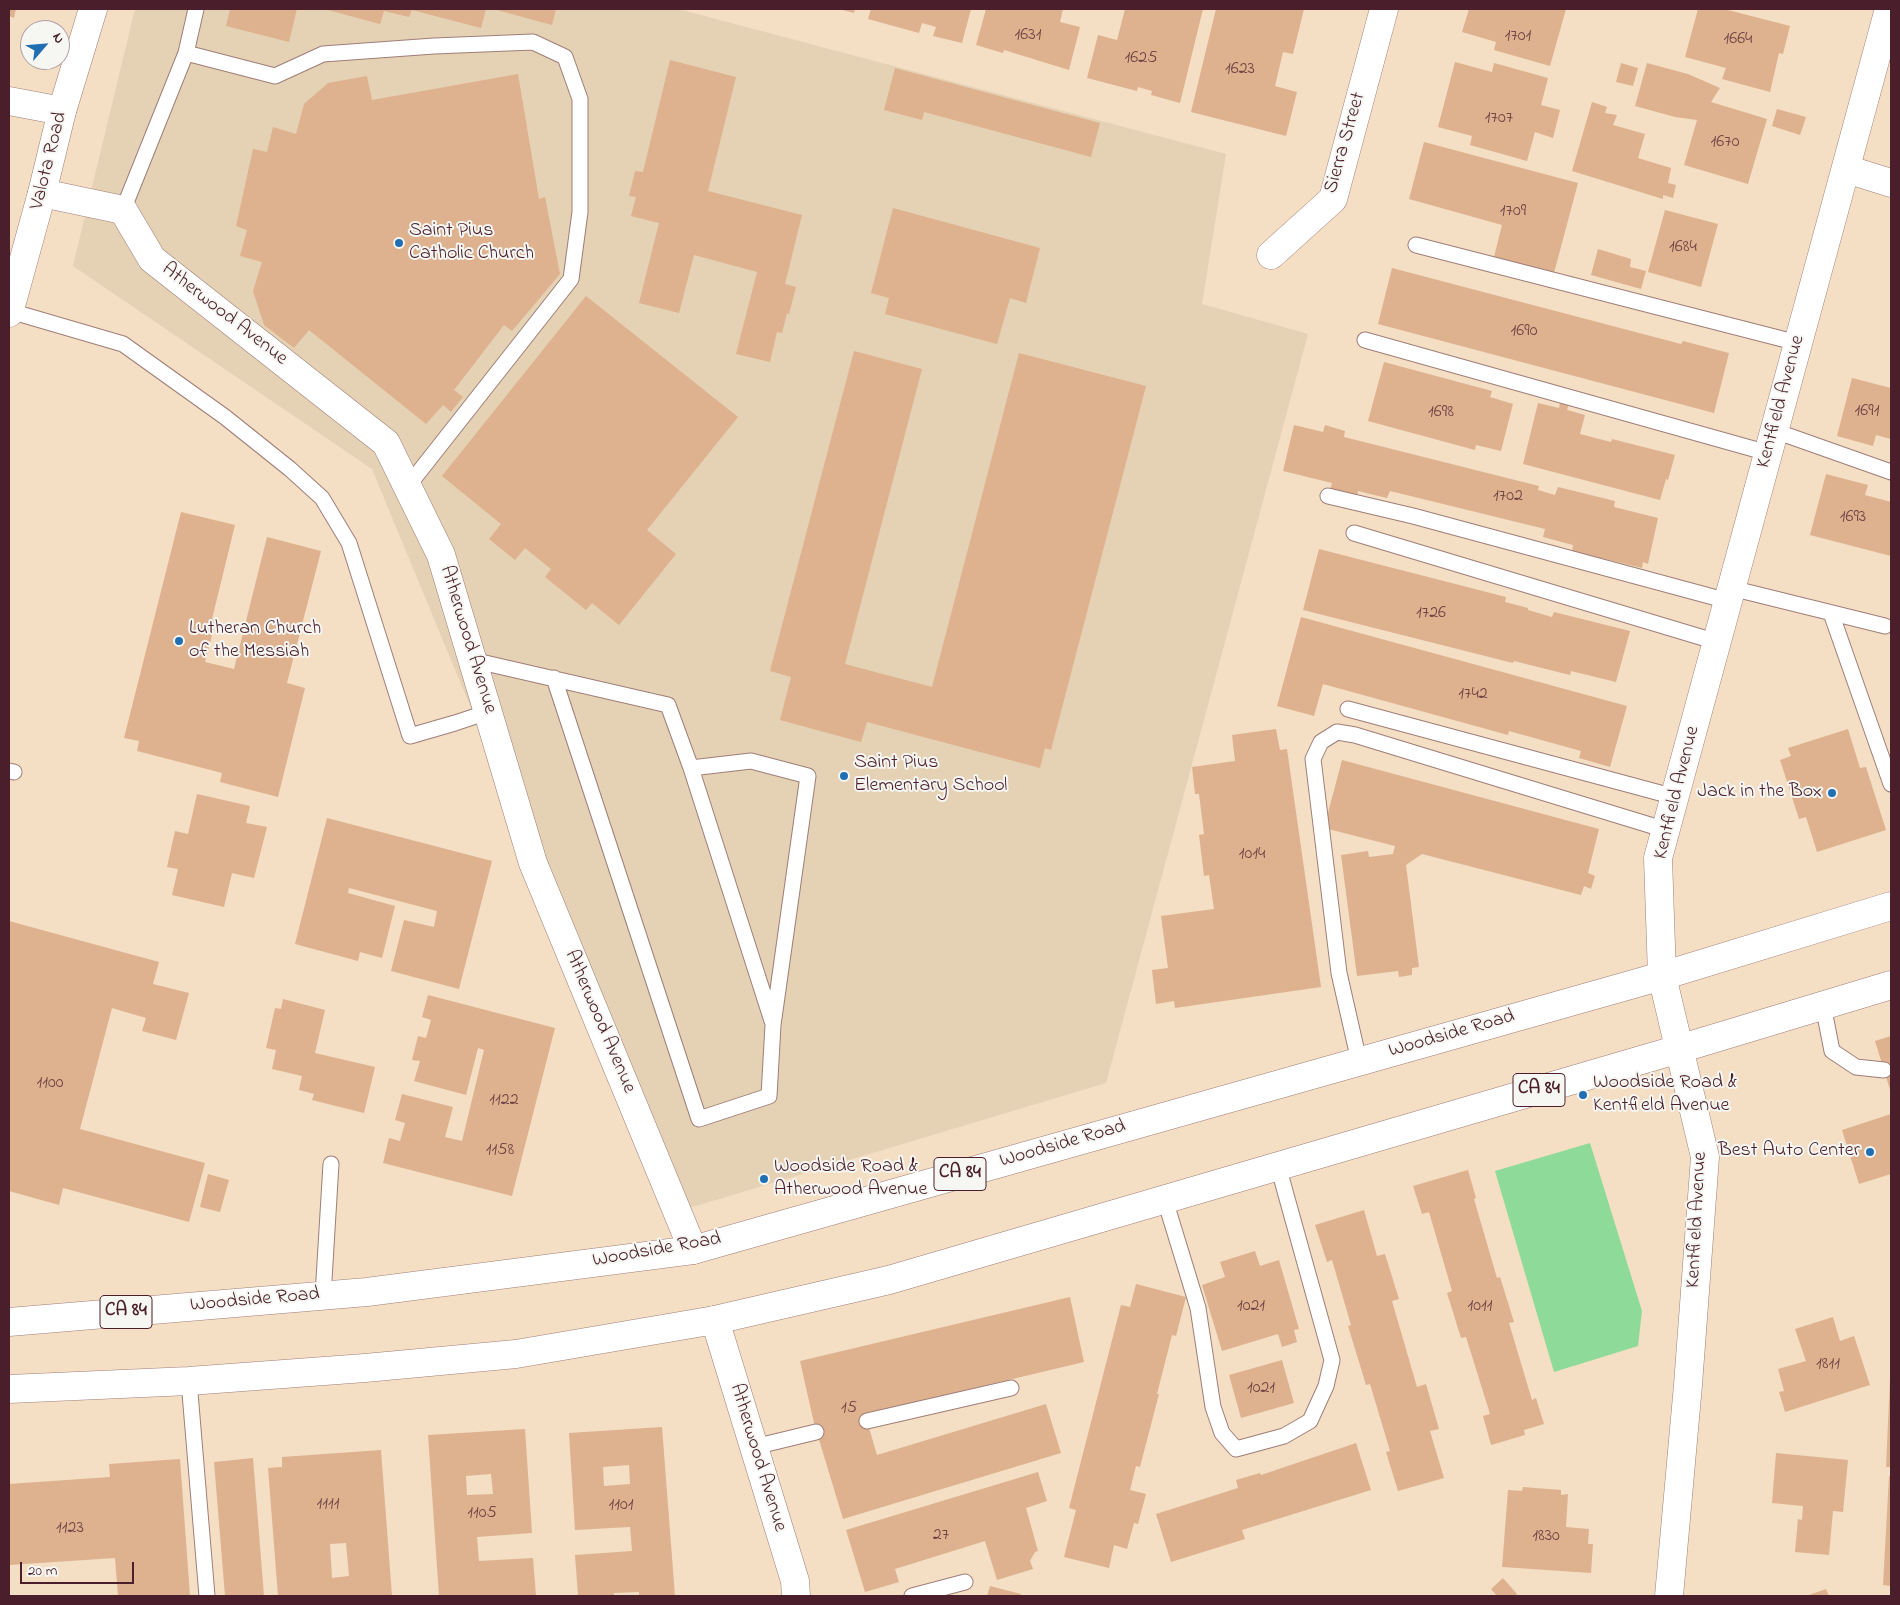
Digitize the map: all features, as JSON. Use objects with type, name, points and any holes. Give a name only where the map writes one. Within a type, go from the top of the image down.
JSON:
[{"type":"street","name":"Valota Road","points":[[9,312],[42,193],[62,111],[93,9]]},
{"type":"street","name":"Sierra Street","points":[[1271,255],[1333,199],[1384,9]]},
{"type":"street","name":"Kentfield Avenue","points":[[1669,1596],[1688,1385],[1705,1157],[1662,976],[1658,858],[1889,9]]},
{"type":"street","points":[[9,101],[62,111]]},
{"type":"street","points":[[1846,169],[1891,183]]},
{"type":"street","points":[[42,193],[123,210]]},
{"type":"street","name":"Atherwood Avenue","points":[[123,210],[152,259],[386,443],[442,555],[533,863],[693,1250]]},
{"type":"street","name":"Woodside Road","points":[[9,1322],[367,1292],[693,1250],[1662,976],[1891,906]]},
{"type":"street","name":"CA 84","points":[[9,1389],[189,1380],[365,1368],[516,1354],[715,1320],[889,1280],[1679,1049],[1891,985]]},
{"type":"street","name":"Atherwood Avenue","points":[[715,1320],[795,1581],[796,1596]]},
{"type":"lane","points":[[123,210],[186,52],[196,9]]},
{"type":"lane","points":[[186,52],[275,76],[323,54],[434,46],[533,42],[565,57],[580,99],[580,212],[570,279],[408,486]]},
{"type":"lane","points":[[1416,246],[1798,343]]},
{"type":"lane","points":[[9,312],[123,344],[225,417],[290,469],[322,498],[349,543],[410,736],[488,712]]},
{"type":"lane","points":[[1365,340],[1891,472]]},
{"type":"lane","points":[[1328,496],[1730,595],[1831,613],[1885,626]]},
{"type":"lane","points":[[1354,533],[1717,642]]},
{"type":"lane","points":[[1831,613],[1891,784]]},
{"type":"lane","points":[[472,660],[668,705],[692,768],[773,1025]]},
{"type":"lane","points":[[554,678],[699,1119],[769,1096],[773,1025],[808,776],[751,761],[692,768]]},
{"type":"lane","points":[[1348,708],[1675,797]]},
{"type":"lane","points":[[1359,1061],[1339,972],[1313,759],[1321,742],[1338,732],[1355,735],[1666,830]]},
{"type":"lane","points":[[1823,1005],[1832,1050],[1856,1068],[1884,1070]]},
{"type":"lane","points":[[323,1296],[331,1164]]},
{"type":"lane","points":[[1165,1200],[1198,1308],[1213,1408],[1222,1433],[1236,1449],[1284,1436],[1310,1421],[1326,1386],[1332,1360],[1278,1166]]},
{"type":"lane","points":[[189,1380],[207,1596]]},
{"type":"lane","points":[[867,1421],[1011,1388]]},
{"type":"lane","points":[[754,1447],[816,1432]]},
{"type":"lane","points":[[912,1596],[965,1582]]},
{"type":"shaded area","name":"Saint Pius Elementary School","points":[[135,9],[678,9],[1226,154],[1202,304],[1308,334],[1106,1083],[679,1211],[372,469],[73,266]]},
{"type":"green space","points":[[1590,1143],[1642,1311],[1638,1346],[1554,1372],[1495,1171]]},
{"type":"building","points":[[9,9],[16,9],[14,18],[9,16]]},
{"type":"building","points":[[230,9],[297,9],[289,42],[226,26]]},
{"type":"building","points":[[324,9],[486,9],[481,28],[412,10],[409,17],[384,11],[380,24]]},
{"type":"building","points":[[493,9],[556,9],[552,25]]},
{"type":"building","points":[[839,9],[855,9],[854,13]]},
{"type":"building","points":[[871,9],[971,9],[962,43],[933,36],[936,27],[922,23],[919,33],[868,19]]},
{"type":"building","points":[[986,9],[1063,9],[1060,22],[1080,27],[1069,70],[1004,50],[1003,53],[976,45]]},
{"type":"building","points":[[1125,9],[1203,9],[1180,103],[1151,95],[1152,91],[1138,87],[1137,91],[1087,78],[1098,35],[1117,40]]},
{"type":"building","points":[[1216,9],[1304,9],[1293,54],[1283,52],[1275,86],[1297,92],[1286,136],[1191,112]]},
{"type":"building","points":[[1469,9],[1566,9],[1550,66],[1494,50],[1496,42],[1462,32]]},
{"type":"building","points":[[1698,9],[1724,9],[1790,26],[1783,54],[1779,53],[1770,92],[1722,79],[1726,68],[1685,57]]},
{"type":"building","points":[[670,60],[736,77],[708,191],[802,215],[785,284],[796,287],[782,333],[777,332],[770,362],[736,354],[757,272],[694,255],[679,313],[639,303],[659,223],[631,216],[636,197],[629,196],[635,171],[643,172]]},
{"type":"building","points":[[1455,62],[1492,72],[1494,63],[1548,78],[1541,105],[1560,110],[1553,138],[1535,132],[1527,161],[1470,145],[1472,136],[1438,127]]},
{"type":"building","points":[[1621,63],[1638,68],[1633,86],[1616,82]]},
{"type":"building","points":[[1647,63],[1688,74],[1720,88],[1711,102],[1767,119],[1748,184],[1684,165],[1697,120],[1675,117],[1635,106]]},
{"type":"building","points":[[895,68],[1100,123],[1091,157],[924,112],[922,120],[884,110]]},
{"type":"building","name":"Saint Pius Catholic Church","points":[[518,74],[539,199],[545,197],[560,274],[512,331],[504,325],[454,390],[463,397],[451,412],[443,405],[426,424],[309,330],[294,348],[264,325],[253,291],[262,262],[240,256],[247,230],[236,226],[253,149],[267,152],[273,127],[296,134],[304,104],[328,83],[367,76],[372,100]]},
{"type":"building","points":[[1592,102],[1607,107],[1605,113],[1617,115],[1613,125],[1645,134],[1638,158],[1671,168],[1668,183],[1676,185],[1673,198],[1663,195],[1663,199],[1572,171]]},
{"type":"building","points":[[1777,109],[1806,117],[1800,135],[1772,126]]},
{"type":"building","points":[[1424,142],[1578,183],[1554,273],[1494,257],[1502,225],[1409,199]]},
{"type":"building","points":[[893,208],[1040,248],[1026,303],[1010,298],[997,344],[885,314],[889,298],[871,293]]},
{"type":"building","points":[[1665,210],[1718,224],[1701,287],[1648,272]]},
{"type":"building","points":[[1598,249],[1631,259],[1630,267],[1646,271],[1641,289],[1591,275]]},
{"type":"building","points":[[1392,268],[1681,344],[1683,341],[1729,353],[1714,413],[1378,324]]},
{"type":"building","points":[[586,296],[738,417],[647,530],[676,554],[619,625],[592,603],[586,610],[545,577],[551,569],[525,548],[515,560],[489,539],[501,524],[442,476]]},
{"type":"building","points":[[854,351],[922,369],[845,664],[932,687],[1019,353],[1146,386],[1051,750],[1045,748],[1040,768],[867,722],[861,742],[780,720],[791,677],[770,671]]},
{"type":"building","points":[[1384,362],[1492,391],[1490,397],[1513,404],[1501,451],[1476,445],[1475,450],[1368,421]]},
{"type":"building","points":[[1852,378],[1891,388],[1891,439],[1876,435],[1873,446],[1837,436]]},
{"type":"building","points":[[1560,402],[1569,404],[1567,410],[1585,415],[1580,434],[1611,442],[1612,439],[1675,455],[1660,500],[1523,464],[1538,403],[1559,408]]},
{"type":"building","points":[[1294,425],[1323,432],[1325,425],[1345,431],[1344,437],[1539,486],[1538,490],[1555,495],[1558,487],[1615,501],[1614,507],[1658,518],[1648,564],[1643,562],[1642,568],[1572,551],[1573,545],[1543,537],[1545,529],[1390,491],[1387,498],[1358,491],[1357,496],[1330,490],[1332,483],[1283,471]]},
{"type":"building","points":[[1826,474],[1868,485],[1865,495],[1891,502],[1891,556],[1810,535]]},
{"type":"building","name":"Lutheran Church of the Messiah","points":[[181,512],[235,525],[212,619],[216,620],[205,662],[234,669],[267,537],[321,551],[287,683],[305,688],[278,797],[220,782],[222,773],[137,751],[139,741],[124,738]]},
{"type":"building","points":[[1319,549],[1506,597],[1505,602],[1552,617],[1554,612],[1630,631],[1616,682],[1571,671],[1570,675],[1514,661],[1513,663],[1303,610]]},
{"type":"building","points":[[1301,617],[1627,706],[1610,767],[1579,758],[1581,751],[1509,731],[1508,735],[1323,684],[1314,716],[1277,706]]},
{"type":"building","points":[[1276,729],[1280,750],[1287,749],[1321,987],[1175,1008],[1174,1001],[1156,1004],[1152,970],[1168,968],[1161,916],[1214,909],[1209,875],[1204,876],[1199,835],[1204,834],[1199,794],[1195,794],[1192,767],[1235,761],[1232,735]]},
{"type":"building","name":"Jack in the Box","points":[[1848,729],[1860,768],[1866,767],[1886,830],[1817,852],[1806,817],[1799,819],[1780,760],[1791,756],[1788,748]]},
{"type":"building","points":[[1342,760],[1599,829],[1588,873],[1595,876],[1591,889],[1584,886],[1581,895],[1422,854],[1406,865],[1419,967],[1412,968],[1412,975],[1399,977],[1398,971],[1357,976],[1341,855],[1368,851],[1369,857],[1393,854],[1395,846],[1324,828]]},
{"type":"building","points":[[197,794],[250,806],[246,823],[267,827],[254,878],[232,873],[224,907],[172,895],[178,869],[167,867],[175,831],[188,834]]},
{"type":"building","points":[[327,818],[492,861],[459,989],[391,971],[404,920],[434,927],[437,911],[349,888],[348,893],[395,906],[382,958],[360,952],[358,961],[295,944]]},
{"type":"building","points":[[9,921],[159,962],[153,984],[189,993],[176,1040],[142,1031],[146,1018],[112,1008],[80,1129],[205,1163],[189,1222],[63,1188],[59,1205],[9,1191]]},
{"type":"building","points":[[428,995],[555,1028],[512,1196],[383,1163],[389,1138],[400,1141],[405,1123],[395,1120],[402,1094],[453,1107],[445,1137],[462,1141],[484,1050],[478,1048],[466,1095],[414,1081],[420,1061],[412,1060],[418,1036],[426,1038],[431,1020],[422,1017]]},
{"type":"building","points":[[283,999],[325,1010],[315,1053],[375,1067],[364,1113],[312,1100],[314,1094],[299,1090],[302,1076],[272,1069],[276,1050],[266,1048],[275,1008],[281,1009]]},
{"type":"building","name":"Best Auto Center","points":[[1891,1036],[1891,1093],[1875,1041]]},
{"type":"building","name":"Best Auto Center","points":[[1891,1114],[1891,1174],[1859,1184],[1842,1130]]},
{"type":"building","points":[[1468,1170],[1476,1198],[1474,1199],[1497,1278],[1500,1277],[1514,1322],[1509,1323],[1532,1400],[1536,1398],[1544,1424],[1524,1430],[1525,1435],[1491,1445],[1483,1416],[1490,1414],[1466,1337],[1461,1338],[1447,1293],[1452,1291],[1429,1212],[1422,1214],[1413,1186]]},
{"type":"building","points":[[208,1174],[229,1180],[220,1212],[200,1207]]},
{"type":"building","points":[[1364,1210],[1377,1256],[1385,1254],[1399,1299],[1392,1301],[1417,1387],[1426,1384],[1439,1429],[1430,1431],[1444,1478],[1398,1491],[1386,1452],[1390,1451],[1370,1384],[1366,1385],[1348,1326],[1351,1325],[1332,1260],[1327,1262],[1315,1225]]},
{"type":"building","points":[[1255,1251],[1260,1266],[1279,1260],[1299,1329],[1294,1330],[1297,1342],[1282,1347],[1278,1334],[1222,1351],[1202,1285],[1225,1277],[1220,1262]]},
{"type":"building","points":[[1136,1284],[1186,1297],[1176,1336],[1172,1335],[1140,1467],[1136,1466],[1130,1490],[1146,1494],[1138,1524],[1134,1523],[1127,1549],[1114,1545],[1109,1568],[1064,1557],[1076,1510],[1069,1508],[1121,1305],[1130,1307]]},
{"type":"building","points":[[1070,1297],[1084,1362],[865,1414],[877,1455],[1046,1404],[1061,1453],[843,1519],[814,1423],[800,1361]]},
{"type":"building","points":[[1833,1317],[1840,1341],[1854,1336],[1870,1385],[1785,1412],[1779,1392],[1784,1391],[1778,1369],[1806,1361],[1795,1329]]},
{"type":"building","points":[[1282,1360],[1294,1403],[1241,1418],[1229,1375]]},
{"type":"building","points":[[1890,1379],[1891,1467],[1886,1467]]},
{"type":"building","points":[[662,1427],[675,1596],[639,1596],[639,1592],[614,1593],[614,1596],[578,1596],[575,1555],[632,1551],[630,1527],[575,1530],[569,1433]],"holes":[[[629,1465],[630,1484],[604,1486],[603,1467]]]},
{"type":"building","points":[[525,1429],[532,1533],[477,1537],[479,1561],[533,1558],[536,1596],[439,1596],[428,1435]],"holes":[[[491,1474],[493,1494],[467,1495],[466,1476]]]},
{"type":"building","points":[[1356,1443],[1371,1490],[1242,1530],[1245,1539],[1171,1562],[1156,1514],[1238,1488],[1236,1480],[1260,1473],[1261,1475]]},
{"type":"building","points":[[381,1450],[392,1596],[278,1596],[268,1468],[282,1467],[282,1457]],"holes":[[[346,1543],[349,1576],[332,1578],[330,1544]]]},
{"type":"building","points":[[1776,1453],[1848,1460],[1843,1512],[1833,1511],[1829,1555],[1795,1552],[1798,1519],[1802,1520],[1803,1506],[1772,1503]]},
{"type":"building","points":[[253,1458],[264,1596],[225,1596],[214,1462]]},
{"type":"building","points":[[180,1459],[190,1596],[118,1596],[115,1558],[9,1565],[9,1484],[110,1477],[109,1464]]},
{"type":"building","points":[[1038,1472],[1047,1501],[1026,1508],[1038,1551],[1035,1552],[1030,1561],[1033,1569],[997,1580],[985,1541],[895,1569],[899,1582],[865,1592],[846,1530]]},
{"type":"building","points":[[1889,1476],[1891,1476],[1891,1586],[1883,1585]]},
{"type":"building","points":[[1523,1487],[1561,1490],[1561,1495],[1568,1494],[1566,1527],[1589,1529],[1588,1544],[1593,1544],[1591,1573],[1502,1567],[1508,1490],[1522,1491]]},
{"type":"building","points":[[1503,1578],[1517,1594],[1515,1596],[1497,1596],[1491,1589]]},
{"type":"building","points":[[990,1586],[1021,1594],[1020,1596],[987,1596]]},
{"type":"building","points":[[1826,1589],[1829,1596],[1806,1596]]},
{"type":"place","name":"Saint Pius Catholic Church","points":[[399,243]]},
{"type":"place","name":"Lutheran Church of the Messiah","points":[[179,641]]},
{"type":"place","name":"Saint Pius Elementary School","points":[[844,776]]},
{"type":"place","name":"Jack in the Box","points":[[1832,793]]},
{"type":"place","name":"Woodside Road & Kentfield Avenue","points":[[1583,1095]]},
{"type":"place","name":"Best Auto Center","points":[[1870,1152]]},
{"type":"place","name":"Woodside Road & Atherwood Avenue","points":[[764,1179]]}]
